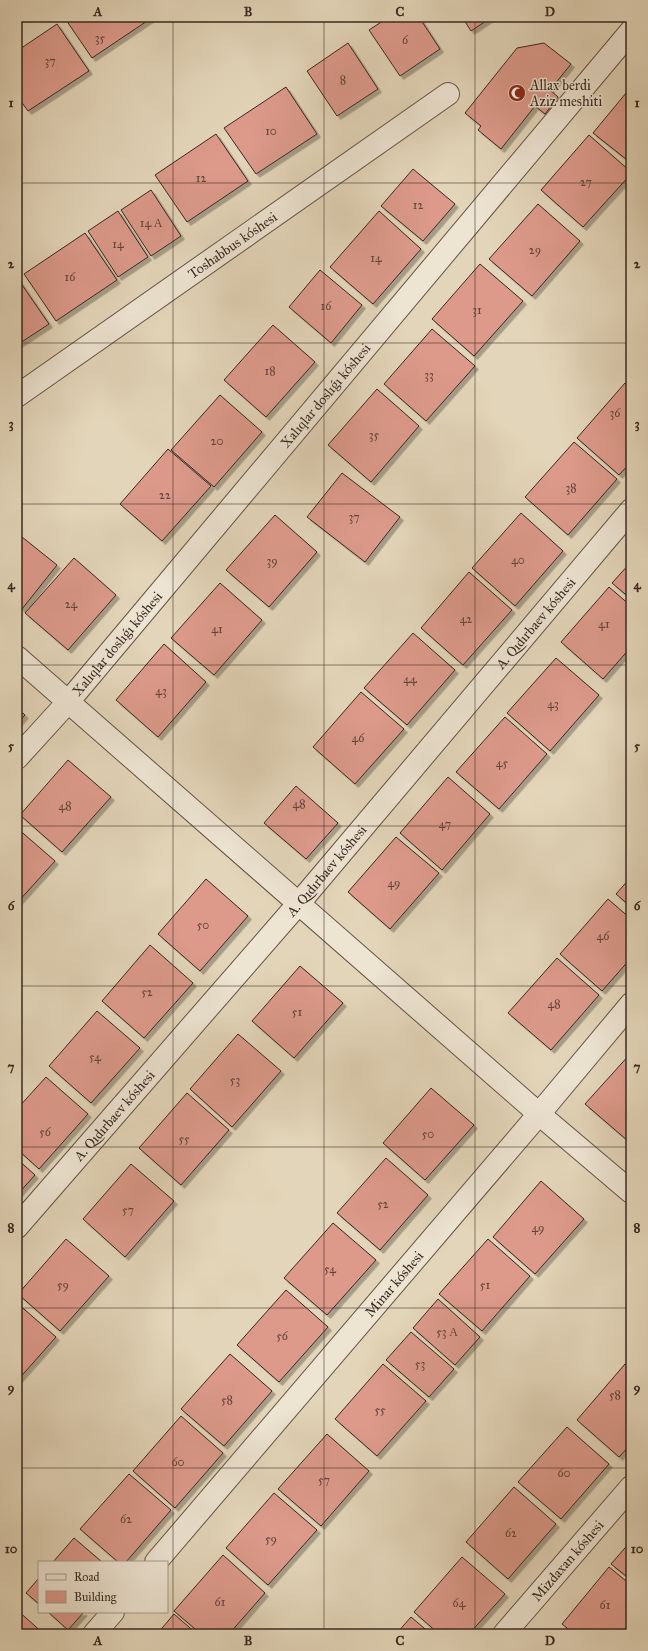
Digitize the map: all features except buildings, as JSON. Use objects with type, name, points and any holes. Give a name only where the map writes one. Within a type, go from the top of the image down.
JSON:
[{"type":"street","name":"Xalıqlar doslıǵı kóshesi","points":[[17,758],[68,702],[631,31]]},
{"type":"street","name":"Toshabbus kóshesi","points":[[17,396],[448,94]]},
{"type":"street","name":"A. Qıdırbaev kóshesi","points":[[17,1227],[299,903],[631,510]]},
{"type":"street","points":[[17,657],[539,1114],[631,1192]]},
{"type":"street","name":"Minar kóshesi","points":[[157,1561],[539,1114],[631,1004]]},
{"type":"street","name":"Mizdaxan kóshesi","points":[[504,1634],[631,1487]]},
{"type":"street","points":[[94,1634],[112,1613]]},
{"type":"place","name":"Allax berdi Aziz meshiti","points":[[517,93]]}]
